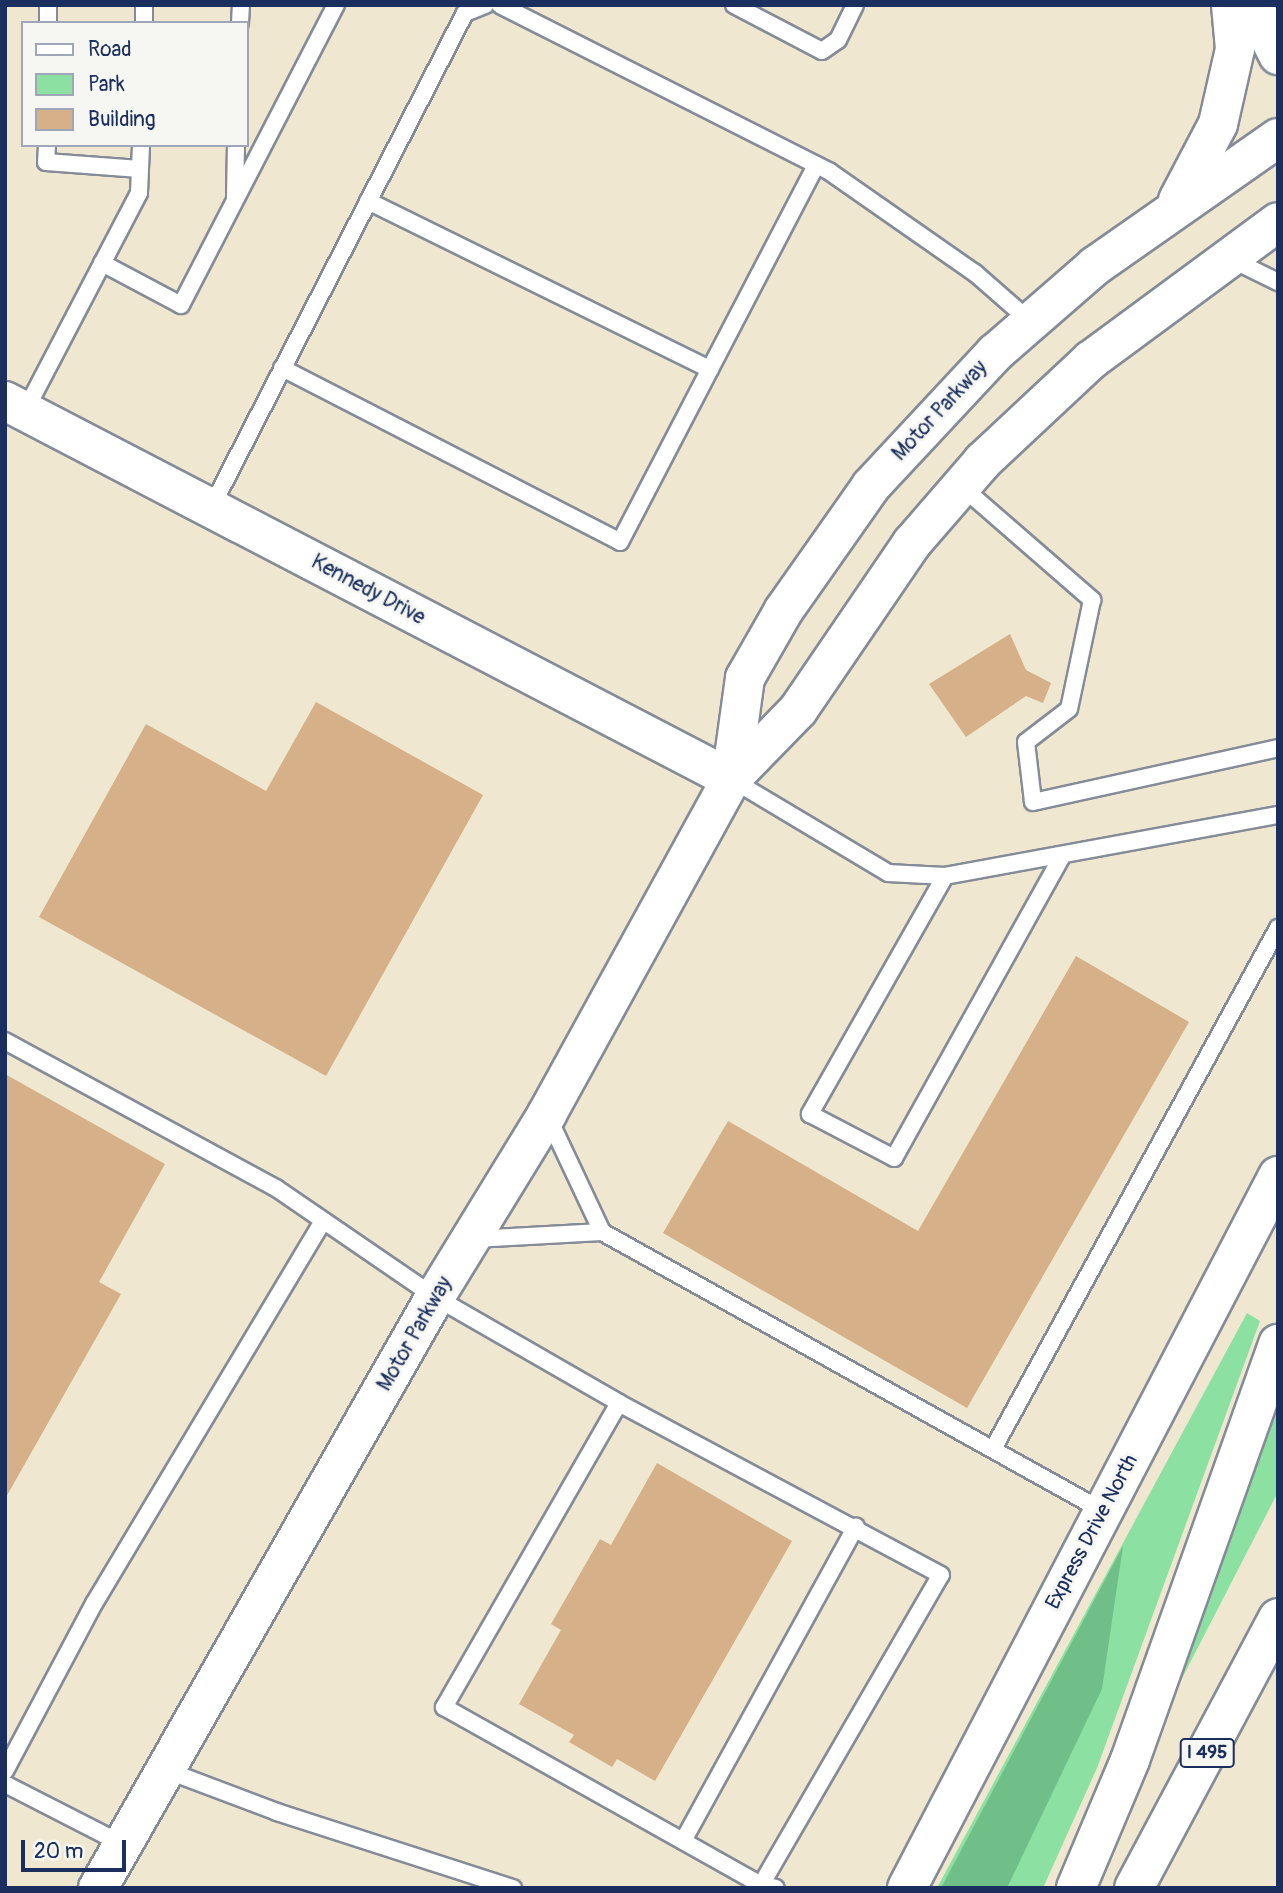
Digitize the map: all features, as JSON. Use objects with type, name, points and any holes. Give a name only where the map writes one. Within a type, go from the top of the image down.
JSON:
[{"type":"main road","points":[[1172,211],[1218,124],[1235,49],[1231,5]]},
{"type":"main road","points":[[1253,5],[1278,55]]},
{"type":"main road","name":"Motor Parkway","points":[[731,779],[745,678],[784,610],[871,486],[937,413],[1031,322],[1095,266],[1278,138]]},
{"type":"main road","name":"Motor Parkway","points":[[105,1885],[122,1844],[435,1297],[547,1114],[731,779],[798,710],[912,543],[961,486],[1091,360],[1227,257],[1278,222]]},
{"type":"main road","name":"Kennedy Drive","points":[[15,406],[731,779]]},
{"type":"main road","name":"Express Drive North","points":[[906,1888],[1278,1176]]},
{"type":"main road","points":[[1076,1888],[1130,1760],[1278,1344]]},
{"type":"main road","name":"I 495","points":[[1134,1888],[1278,1618]]},
{"type":"lane","points":[[102,263],[181,305],[336,5]]},
{"type":"lane","points":[[211,508],[465,13],[485,5]]},
{"type":"lane","points":[[500,5],[816,165],[892,212],[975,273],[1031,322]]},
{"type":"lane","points":[[734,5],[822,51],[838,40],[855,5]]},
{"type":"lane","points":[[47,147],[46,162],[140,169]]},
{"type":"lane","points":[[15,406],[102,263],[139,193],[141,147]]},
{"type":"lane","points":[[234,203],[236,147]]},
{"type":"lane","points":[[282,368],[620,542],[816,165]]},
{"type":"lane","points":[[369,201],[710,369]]},
{"type":"lane","points":[[1227,257],[1278,282]]},
{"type":"lane","points":[[961,486],[1092,600],[1069,709],[1026,742],[1033,802],[1278,748]]},
{"type":"lane","points":[[731,779],[888,873],[945,876],[1061,858],[1278,815]]},
{"type":"lane","points":[[945,876],[810,1114],[894,1158],[1061,858]]},
{"type":"lane","points":[[993,1449],[1278,928]]},
{"type":"lane","points":[[5,1041],[275,1188],[435,1297],[619,1403],[856,1526],[940,1575],[766,1887],[444,1707],[619,1403]]},
{"type":"lane","points":[[547,1114],[601,1232]]},
{"type":"lane","points":[[5,1770],[95,1602],[323,1221]]},
{"type":"lane","points":[[471,1239],[601,1232],[1103,1511]]},
{"type":"lane","points":[[683,1841],[856,1526]]},
{"type":"lane","points":[[166,1770],[277,1812],[513,1888]]},
{"type":"lane","points":[[5,1784],[122,1844]]},
{"type":"green space","points":[[1247,1313],[1260,1321],[1097,1768],[1043,1888],[937,1888]]},
{"type":"green space","points":[[1278,1391],[1278,1492],[1157,1727]]},
{"type":"green space","points":[[1123,1546],[1102,1689],[1007,1888],[941,1888]]},
{"type":"building","points":[[1010,634],[1026,670],[1051,683],[1043,703],[1026,696],[966,737],[929,684]]},
{"type":"building","points":[[316,702],[483,795],[326,1076],[39,917],[146,724],[266,791]]},
{"type":"building","points":[[1076,956],[1189,1022],[967,1408],[663,1233],[728,1121],[918,1231]]},
{"type":"building","points":[[5,1074],[165,1164],[99,1282],[121,1294],[5,1499]]},
{"type":"building","points":[[657,1463],[792,1541],[655,1781],[617,1759],[612,1767],[569,1742],[574,1735],[519,1704],[561,1630],[551,1624],[600,1539],[611,1545]]}]
